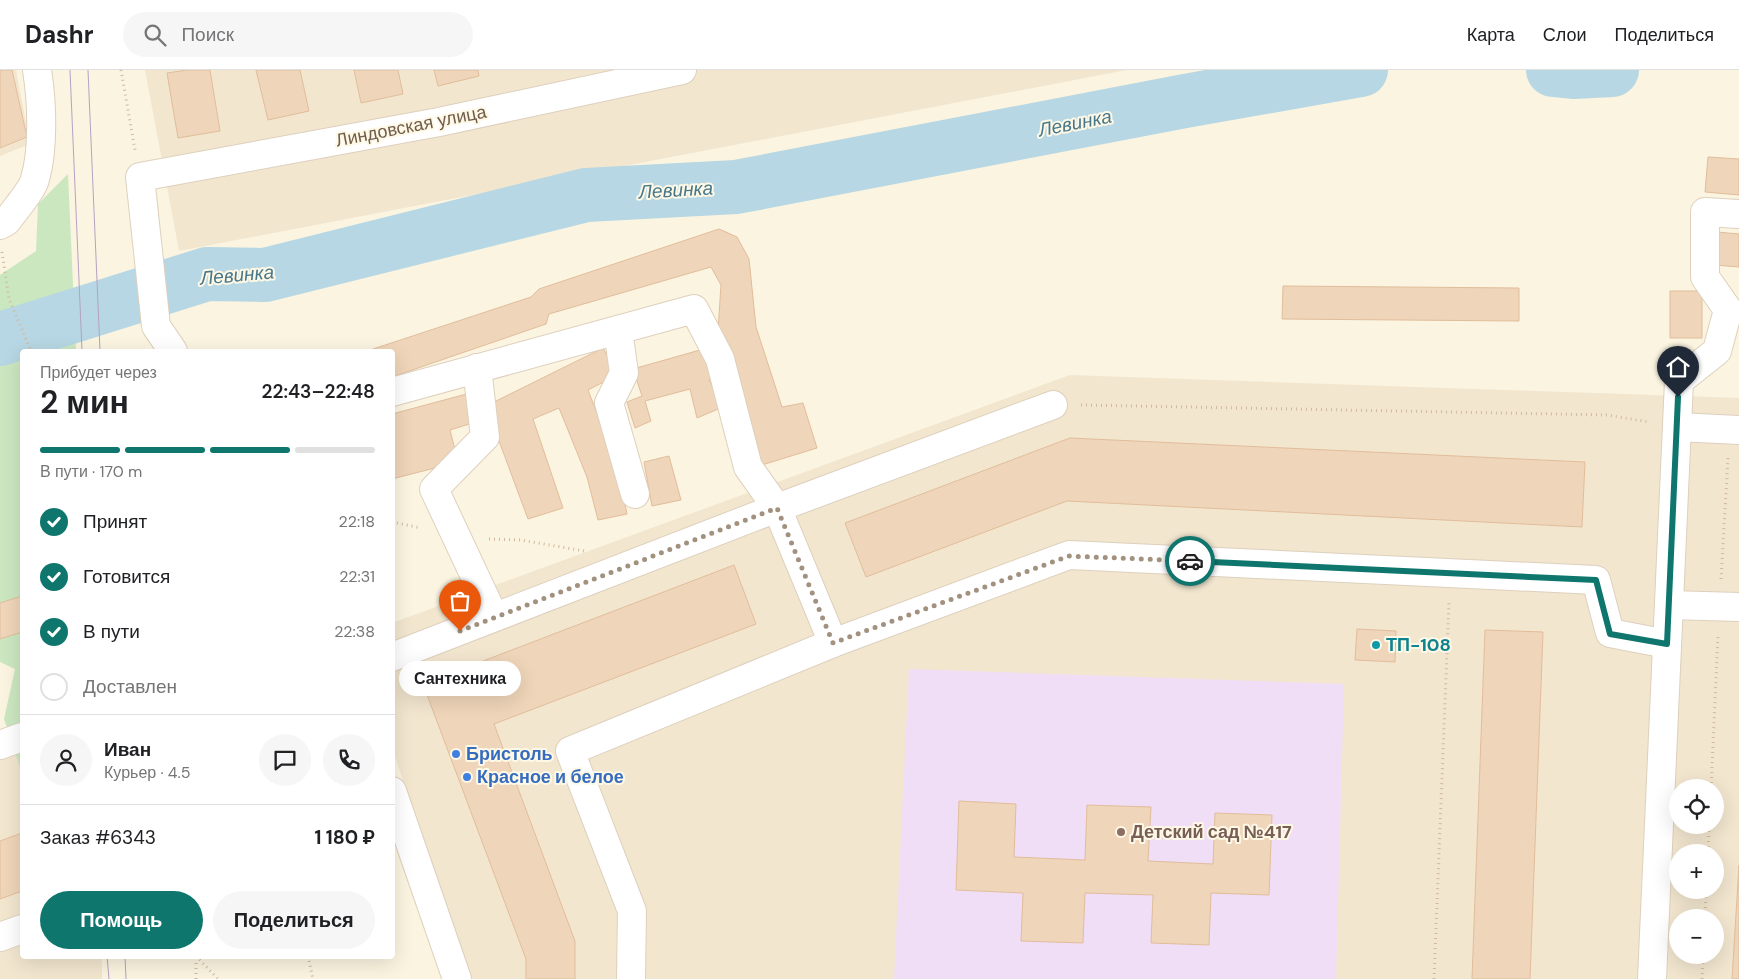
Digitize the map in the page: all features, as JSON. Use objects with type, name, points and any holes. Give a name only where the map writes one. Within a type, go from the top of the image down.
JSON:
[{"type":"street","points":[[1,237],[7,221],[35,181],[41,138],[37,70]]},
{"type":"street","name":"Линдовская улица","points":[[140,178],[439,122],[682,70]]},
{"type":"street","points":[[140,178],[156,326],[172,349]]},
{"type":"street","points":[[1652,979],[1679,381],[1728,353],[1728,310],[1704,277],[1705,212],[1739,214]]},
{"type":"street","points":[[395,391],[694,309],[720,359],[748,468],[777,508],[833,643]]},
{"type":"street","points":[[618,330],[624,373],[609,402],[634,494]]},
{"type":"street","points":[[477,368],[485,437],[434,490],[494,618]]},
{"type":"street","points":[[395,656],[777,508],[1053,405]]},
{"type":"street","points":[[1677,427],[1739,430]]},
{"type":"street","points":[[631,979],[632,911],[570,751],[833,643],[1069,556],[1596,580],[1610,634],[1667,644]]},
{"type":"street","points":[[1669,605],[1739,607]]},
{"type":"street","points":[[0,745],[20,738]]},
{"type":"street","points":[[395,800],[458,979]]},
{"type":"street","points":[[0,937],[20,930]]},
{"type":"path","points":[[121,70],[140,178]]},
{"type":"path","points":[[1,237],[9,299],[30,349]]},
{"type":"path","points":[[1053,405],[1607,416],[1677,427]]},
{"type":"path","points":[[395,523],[456,538],[521,540],[587,551]]},
{"type":"path","points":[[1434,979],[1450,573]]},
{"type":"path","points":[[196,959],[196,979]]},
{"type":"path","points":[[199,959],[218,979]]},
{"type":"path","points":[[309,959],[313,979]]},
{"type":"path","points":[[1702,979],[1703,964]]},
{"type":"shaded area","points":[[0,70],[16,70],[30,144],[0,156]]},
{"type":"shaded area","points":[[145,70],[1127,70],[179,251]]},
{"type":"shaded area","points":[[1070,375],[1739,398],[1739,979],[468,979],[395,756],[395,622]]},
{"type":"shaded area","name":"Детский сад №417","points":[[909,669],[1344,684],[1336,979],[894,979]]},
{"type":"shaded area","points":[[20,751],[20,959],[102,959],[102,979],[0,979],[0,758]]},
{"type":"green space","points":[[68,174],[76,349],[20,349],[20,767],[4,719],[15,669],[0,662],[0,275],[36,251],[38,204]]},
{"type":"building","points":[[0,70],[12,70],[27,137],[0,148]]},
{"type":"building","points":[[187,70],[210,70],[220,131],[178,138],[167,73]]},
{"type":"building","points":[[256,70],[300,70],[309,111],[268,120]]},
{"type":"building","points":[[354,70],[398,70],[403,94],[361,103]]},
{"type":"building","points":[[434,70],[478,70],[479,76],[438,86]]},
{"type":"building","points":[[1708,157],[1739,159],[1739,195],[1705,192]]},
{"type":"building","points":[[719,229],[737,237],[749,259],[756,327],[782,407],[803,403],[817,448],[762,465],[718,331],[721,285],[711,267],[549,314],[546,324],[395,376],[395,349],[373,349],[531,297],[539,289]]},
{"type":"building","points":[[1717,232],[1739,234],[1739,267],[1714,265]]},
{"type":"building","points":[[1283,286],[1519,288],[1519,321],[1282,319]]},
{"type":"building","points":[[1670,291],[1702,291],[1702,338],[1670,338]]},
{"type":"building","points":[[603,348],[617,375],[588,390],[617,466],[627,514],[598,520],[587,477],[559,408],[533,419],[563,508],[528,519],[486,406]]},
{"type":"building","points":[[707,348],[717,376],[709,380],[723,407],[697,418],[690,389],[645,401],[651,421],[635,428],[627,402],[642,396],[633,369]]},
{"type":"building","points":[[474,392],[479,421],[450,430],[458,462],[395,478],[395,413]]},
{"type":"building","points":[[1070,438],[1585,462],[1582,527],[1067,501],[866,577],[845,523]]},
{"type":"building","points":[[669,456],[681,500],[652,506],[644,462]]},
{"type":"building","points":[[734,565],[756,624],[494,724],[575,941],[575,979],[526,979],[526,959],[423,684]]},
{"type":"building","points":[[20,597],[20,633],[0,639],[0,603]]},
{"type":"building","name":"ТП-108","points":[[1357,629],[1396,631],[1395,662],[1355,660]]},
{"type":"building","points":[[1485,630],[1543,632],[1530,979],[1472,979]]},
{"type":"building","points":[[959,801],[1016,804],[1014,857],[1085,860],[1087,805],[1151,807],[1148,861],[1213,864],[1215,813],[1272,815],[1269,895],[1211,893],[1209,945],[1151,943],[1153,895],[1085,893],[1083,943],[1021,941],[1023,893],[956,890]]},
{"type":"building","points":[[20,834],[20,892],[0,899],[0,841]]},
{"type":"building","points":[[1739,865],[1739,979],[1732,979]]},
{"type":"waterway","name":"Левинка","points":[[0,339],[207,274],[265,275],[586,195],[736,187],[1185,101],[1361,70]]},
{"type":"waterway","name":"Левинка","points":[[1553,70],[1573,72],[1612,70]]},
{"type":"tram line","points":[[70,70],[82,349]]},
{"type":"tram line","points":[[88,70],[100,349]]},
{"type":"tram line","points":[[107,959],[109,979]]},
{"type":"tram line","points":[[125,959],[126,979]]},
{"type":"way so far","points":[[460,631],[777,508],[833,643],[1069,556],[1190,561]]},
{"type":"place","name":"Сантехника","points":[[460,631]]},
{"type":"place","name":"ТП-108","points":[[1376,645]]},
{"type":"place","name":"Бристоль","points":[[456,754]]},
{"type":"place","name":"Красное и белое","points":[[467,777]]},
{"type":"place","name":"Детский сад №417","points":[[1121,832]]},
{"type":"route","points":[[1190,561],[1596,580],[1610,634],[1667,644],[1678,397]]}]
